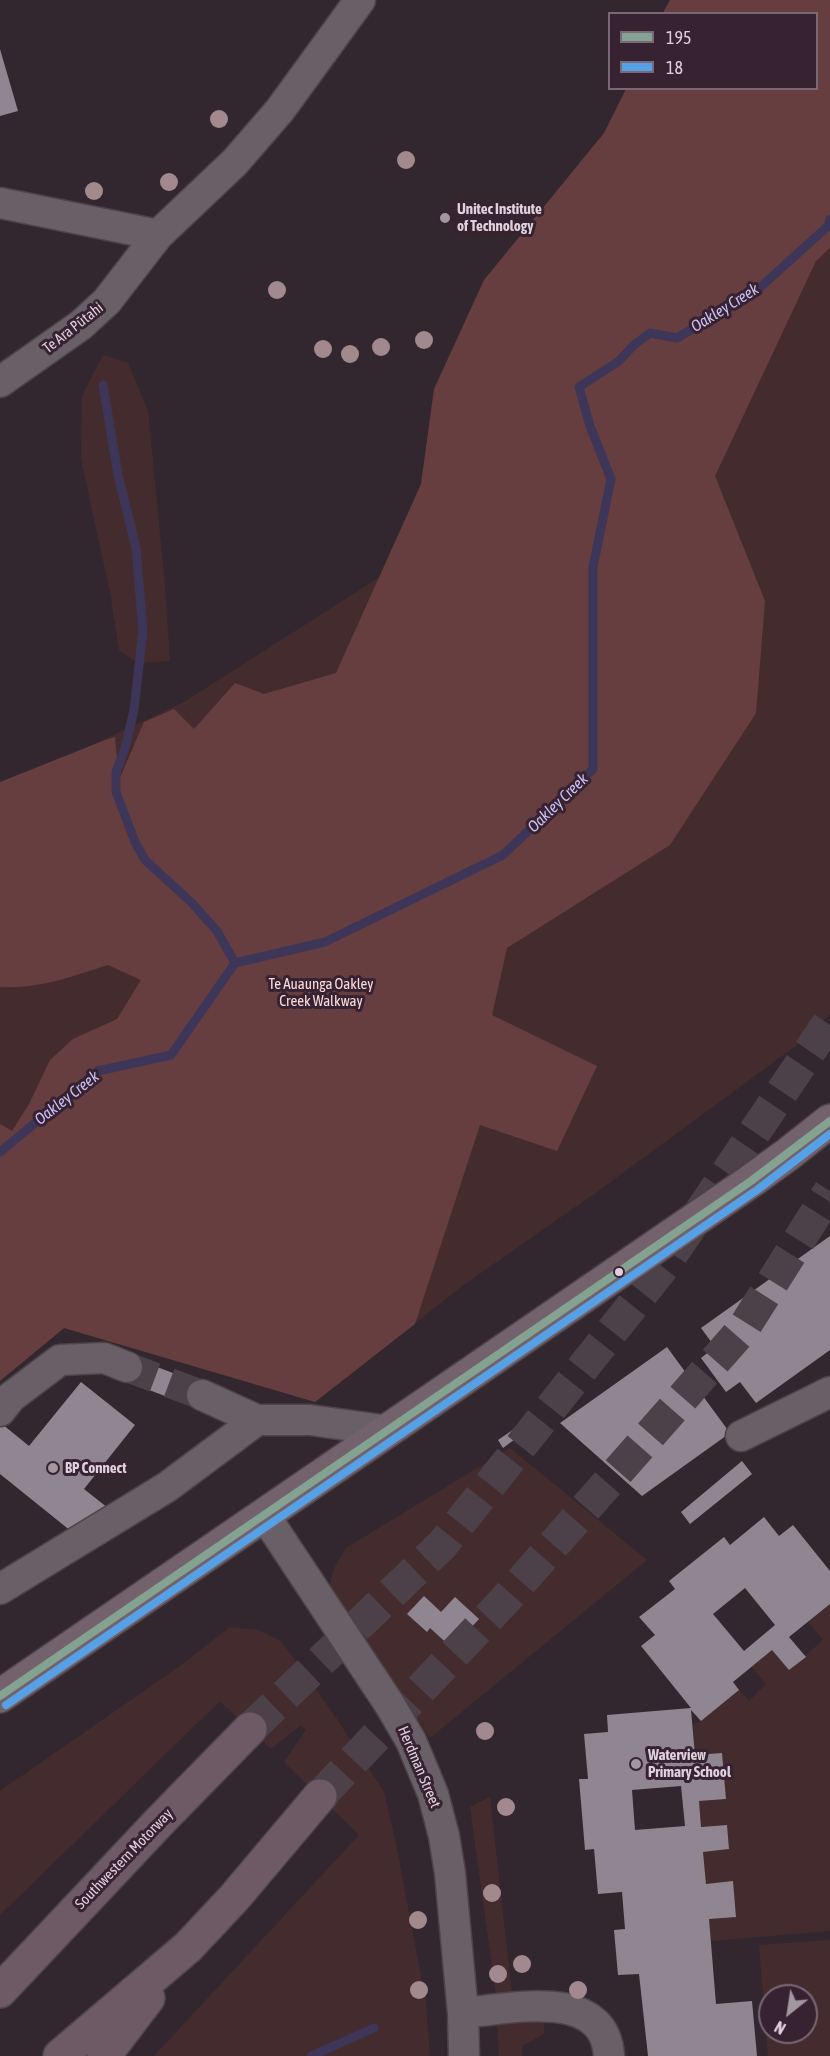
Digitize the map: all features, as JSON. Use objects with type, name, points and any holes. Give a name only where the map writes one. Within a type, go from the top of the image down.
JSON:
[{"type":"highway","name":"Southwestern Motorway","points":[[0,1991],[161,1820],[250,1730]]},
{"type":"highway","points":[[104,2056],[188,1947],[234,1898],[320,1796]]},
{"type":"highway","points":[[60,2056],[188,1947]]},
{"type":"main road","points":[[0,1696],[760,1175],[830,1121]]},
{"type":"street","name":"Te Ara Pūtahi","points":[[0,382],[81,325],[107,301],[158,235],[236,162],[280,110],[360,0]]},
{"type":"street","points":[[0,203],[158,235]]},
{"type":"street","points":[[0,1411],[11,1397],[60,1360],[104,1358],[127,1367]]},
{"type":"street","points":[[741,1436],[830,1392]]},
{"type":"street","points":[[202,1395],[257,1420],[310,1420],[389,1431]]},
{"type":"street","points":[[0,1589],[167,1487],[257,1420]]},
{"type":"street","name":"Herdman Street","points":[[265,1516],[390,1705],[411,1741],[433,1794],[444,1836],[450,1873],[463,2013],[464,2056]]},
{"type":"street","points":[[463,2013],[550,2005],[571,2010],[595,2020],[606,2035],[609,2056]]},
{"type":"green space","name":"Te Auaunga Oakley Creek Walkway","points":[[670,0],[830,0],[830,1014],[797,1045],[601,1189],[465,1284],[315,1402],[64,1328],[0,1381],[0,788],[184,702],[452,531],[604,133],[626,90],[818,90],[818,12],[664,12]]},
{"type":"green space","name":"Te Auaunga Oakley Creek Walkway","points":[[670,0],[830,0],[830,248],[816,261],[715,476],[765,601],[756,713],[670,845],[507,948],[492,1015],[597,1066],[557,1151],[480,1125],[415,1324],[315,1402],[64,1328],[0,1381],[0,1124],[12,1131],[29,1104],[50,1060],[73,1039],[117,1019],[141,980],[108,965],[42,984],[0,987],[0,782],[115,737],[119,780],[144,722],[174,709],[194,729],[235,683],[264,694],[336,673],[421,484],[434,389],[484,280],[604,133],[626,90],[818,90],[818,12],[664,12]]},
{"type":"green space","points":[[103,355],[128,363],[148,411],[170,661],[138,663],[119,650],[110,592],[81,459],[82,396]]},
{"type":"green space","points":[[510,1448],[647,1560],[430,1738],[329,1587],[335,1566],[346,1548]]},
{"type":"green space","points":[[830,1604],[830,1931],[711,1941],[709,1919],[736,1916],[733,1882],[706,1884],[703,1852],[729,1849],[727,1825],[701,1827],[699,1801],[726,1799],[722,1753],[695,1755],[693,1725],[739,1690],[749,1701],[766,1684],[751,1667],[772,1650],[789,1670],[823,1640],[808,1622]]},
{"type":"green space","points":[[230,1627],[258,1630],[281,1641],[337,1719],[384,1792],[426,2003],[430,2056],[154,2056],[359,1835],[284,1762],[306,1730],[301,1725],[271,1749],[220,1701],[0,1915],[0,1791],[180,1666]]},
{"type":"green space","points":[[490,1797],[512,1994],[496,1995],[470,1807]]},
{"type":"green space","points":[[830,1940],[830,2056],[768,2056],[767,2044],[818,2044],[818,1984],[762,1984],[759,1945]]},
{"type":"green space","points":[[536,2014],[544,2023],[544,2034],[522,2046],[522,2056],[499,2056],[497,2020]]},
{"type":"building","points":[[0,49],[18,111],[0,116]]},
{"type":"building","points":[[830,1236],[830,1350],[756,1403],[740,1382],[726,1392],[701,1358],[715,1347],[701,1328]]},
{"type":"building","points":[[667,1347],[730,1433],[642,1496],[560,1423]]},
{"type":"building","points":[[130,1360],[156,1370],[157,1367],[205,1385],[197,1408],[149,1390],[151,1385],[125,1375]]},
{"type":"building","points":[[81,1382],[135,1425],[84,1489],[108,1508],[82,1540],[0,1474],[0,1427],[2,1424],[29,1446]]},
{"type":"building","points":[[517,1427],[522,1434],[503,1448],[498,1440]]},
{"type":"building","points":[[742,1461],[752,1474],[690,1524],[681,1512]]},
{"type":"building","points":[[764,1517],[779,1536],[793,1525],[830,1571],[830,1604],[789,1637],[806,1657],[789,1670],[772,1650],[733,1682],[739,1690],[701,1721],[691,1710],[695,1755],[722,1753],[726,1799],[699,1801],[701,1827],[727,1825],[729,1849],[703,1852],[706,1884],[733,1881],[736,1917],[709,1919],[716,2004],[752,2001],[757,2056],[648,2056],[639,1974],[618,1975],[614,1930],[625,1929],[622,1892],[598,1894],[594,1849],[585,1850],[579,1779],[588,1779],[584,1734],[608,1732],[607,1715],[691,1708],[641,1646],[655,1635],[639,1617],[675,1589],[669,1581],[724,1537],[730,1545]],"holes":[[[745,1588],[775,1625],[744,1651],[713,1614]],[[681,1786],[685,1826],[635,1830],[632,1790]]]},
{"type":"building","points":[[424,1596],[441,1612],[455,1597],[479,1619],[452,1648],[430,1628],[427,1632],[407,1614]]},
{"type":"waterway","name":"Oakley Creek","points":[[0,1152],[98,1071],[171,1055],[235,963],[325,942],[503,855],[593,769],[593,567],[611,479],[590,426],[579,387],[619,361],[634,345],[650,333],[677,338],[755,292],[828,226],[830,219]]},
{"type":"waterway","points":[[103,385],[118,475],[136,548],[143,630],[134,710],[125,748],[116,772],[116,792],[135,842],[145,860],[191,902],[217,931],[235,963]]},
{"type":"waterway","points":[[311,2056],[374,2028]]},
{"type":"tunnel","points":[[250,1729],[442,1545],[663,1267],[830,1021]]},
{"type":"tunnel","points":[[320,1796],[505,1600],[743,1329],[830,1191]]},
{"type":"tunnel","points":[[127,1367],[202,1395]]},
{"type":"transit line","name":"195","points":[[0,1696],[751,1181],[830,1121]]},
{"type":"transit line","name":"18","points":[[6,1705],[757,1190],[830,1134]]},
{"type":"place","name":"Unitec Institute of Technology","points":[[445,218]]},
{"type":"place","name":"BP Connect","points":[[53,1468]]},
{"type":"place","name":"Waterview Primary School","points":[[636,1764]]}]
